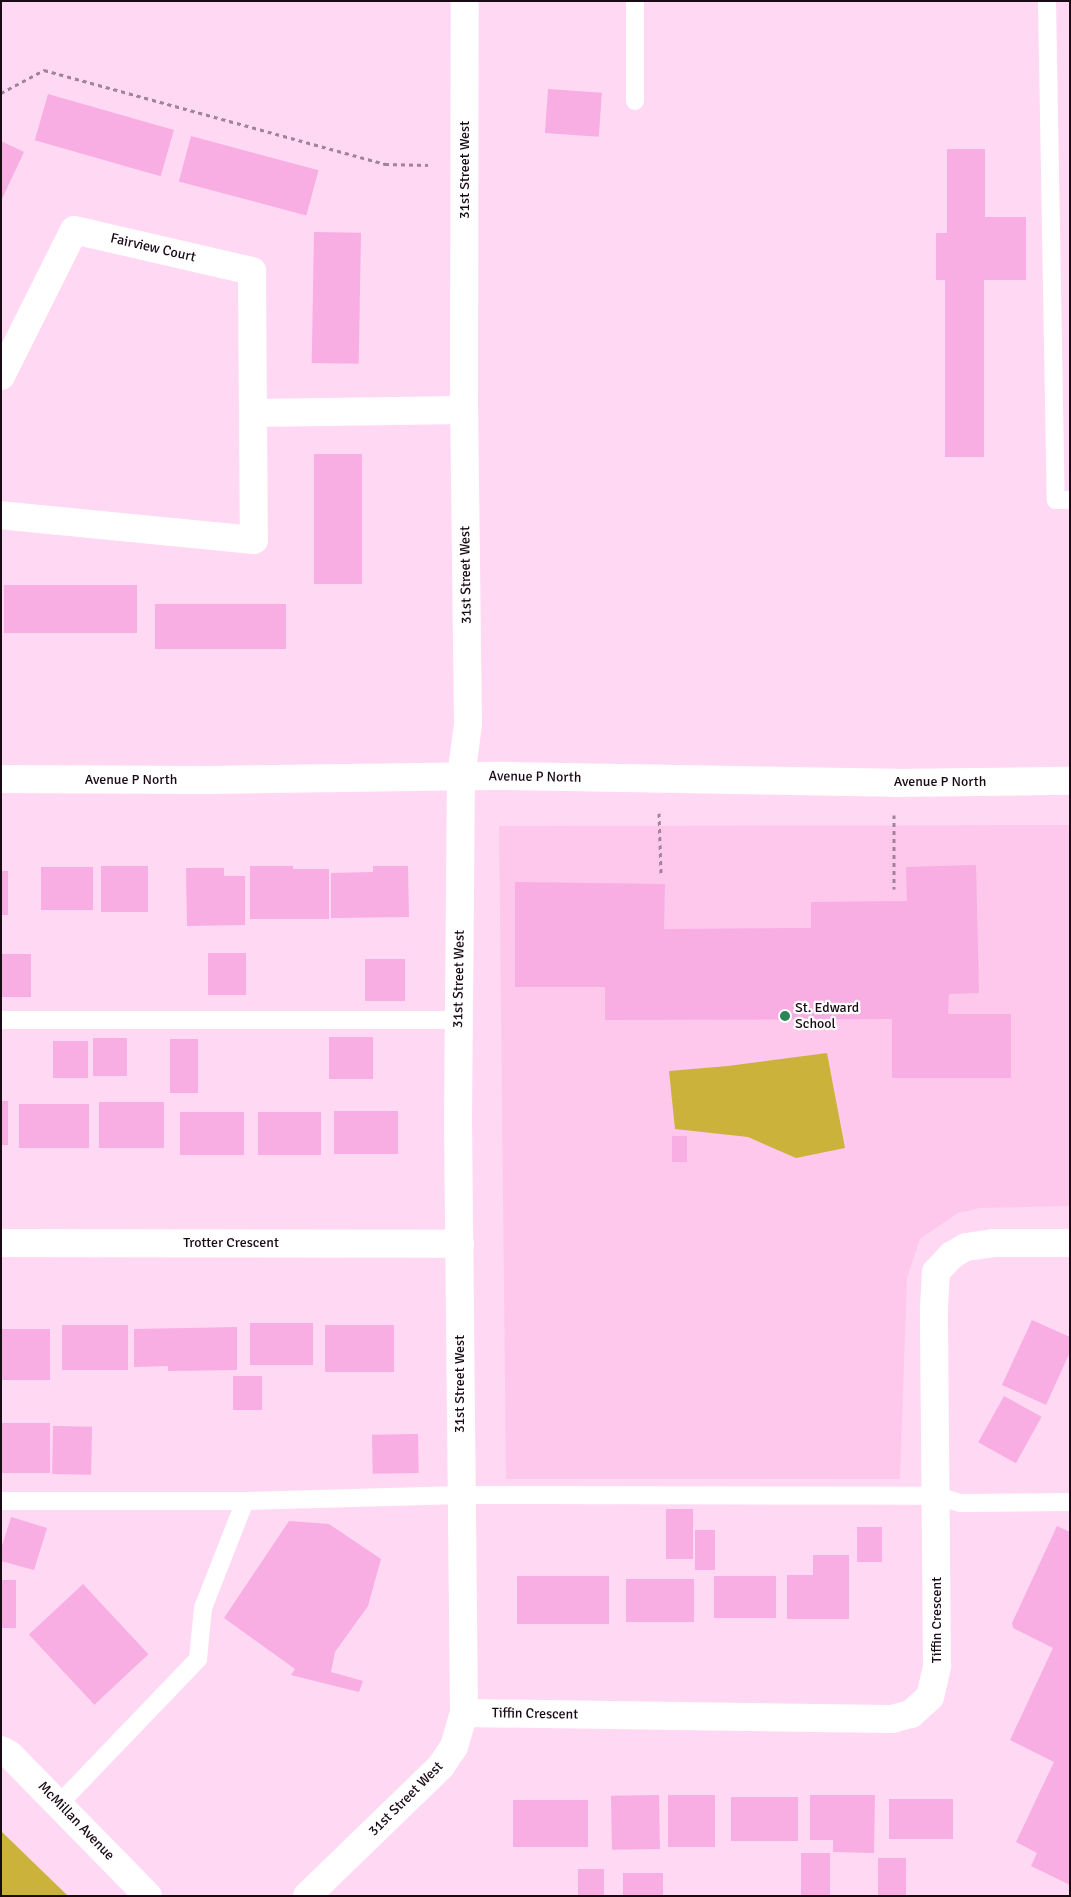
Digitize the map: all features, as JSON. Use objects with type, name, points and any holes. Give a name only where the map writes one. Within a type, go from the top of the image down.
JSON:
[{"type":"street","name":"31st Street West","points":[[307,1896],[441,1766],[454,1747],[464,1714],[458,1020],[461,776],[468,725],[464,410],[465,1]]},
{"type":"street","name":"Fairview Court","points":[[1,376],[74,230],[252,271],[254,540],[1,515]]},
{"type":"street","points":[[253,414],[464,410]]},
{"type":"street","name":"Avenue P North","points":[[1,778],[208,780],[461,776],[894,782],[1070,781]]},
{"type":"street","name":"Trotter Crescent","points":[[1,1243],[460,1244]]},
{"type":"street","name":"Tiffin Crescent","points":[[464,1714],[892,1719],[911,1714],[930,1697],[938,1666],[936,1272],[952,1255],[966,1247],[994,1244],[1070,1243]]},
{"type":"street","name":"McMillan Avenue","points":[[1,1750],[10,1755],[148,1896]]},
{"type":"lane","points":[[635,1],[635,101]]},
{"type":"lane","points":[[1047,1],[1056,500],[1070,500]]},
{"type":"lane","points":[[1,1020],[458,1020]]},
{"type":"lane","points":[[1,1501],[245,1501],[461,1495],[936,1496],[961,1503],[1070,1502]]},
{"type":"lane","points":[[59,1804],[198,1660],[203,1608],[245,1501]]},
{"type":"path","points":[[1,93],[44,70],[385,164],[428,165]]},
{"type":"path","points":[[660,813],[661,874]]},
{"type":"path","points":[[894,814],[894,890]]},
{"type":"shaded area","name":"St. Edward School","points":[[1070,825],[1070,1206],[980,1208],[958,1213],[920,1239],[907,1278],[900,1479],[506,1479],[499,826]]},
{"type":"shaded area","points":[[827,1053],[845,1148],[796,1158],[748,1137],[675,1129],[669,1071],[728,1066]]},
{"type":"shaded area","points":[[1,1831],[68,1896],[1,1896]]},
{"type":"building","points":[[548,89],[602,93],[599,137],[545,133]]},
{"type":"building","points":[[48,94],[174,130],[161,176],[35,140]]},
{"type":"building","points":[[191,136],[319,170],[306,216],[179,181]]},
{"type":"building","points":[[1,141],[24,152],[1,201]]},
{"type":"building","points":[[947,149],[985,149],[985,217],[1026,217],[1026,280],[984,280],[984,457],[945,457],[945,280],[936,280],[936,233],[947,233]]},
{"type":"building","points":[[314,232],[361,233],[359,364],[312,363]]},
{"type":"building","points":[[314,454],[362,454],[362,584],[314,584]]},
{"type":"building","points":[[4,585],[137,585],[137,633],[4,633]]},
{"type":"building","points":[[155,604],[286,604],[286,649],[155,649]]},
{"type":"building","points":[[976,865],[979,993],[949,994],[948,1014],[1011,1014],[1011,1078],[892,1078],[892,1019],[605,1020],[605,987],[515,987],[515,882],[665,884],[664,929],[811,928],[811,902],[907,901],[906,867]]},
{"type":"building","points":[[101,866],[148,866],[148,912],[101,912]]},
{"type":"building","points":[[250,866],[293,866],[293,869],[329,869],[329,919],[250,919]]},
{"type":"building","points":[[373,866],[408,866],[409,917],[331,918],[331,873],[373,872]]},
{"type":"building","points":[[41,867],[93,867],[93,910],[41,910]]},
{"type":"building","points":[[186,868],[224,868],[224,876],[245,876],[245,925],[187,926]]},
{"type":"building","points":[[1,871],[8,871],[8,915],[1,915]]},
{"type":"building","points":[[208,953],[246,953],[246,995],[208,995]]},
{"type":"building","points":[[1,954],[31,954],[31,997],[1,997]]},
{"type":"building","points":[[365,959],[405,959],[405,1001],[365,1001]]},
{"type":"building","points":[[329,1037],[373,1037],[373,1079],[329,1079]]},
{"type":"building","points":[[93,1038],[127,1038],[127,1076],[93,1076]]},
{"type":"building","points":[[170,1039],[198,1039],[198,1093],[170,1093]]},
{"type":"building","points":[[53,1041],[88,1041],[88,1078],[53,1078]]},
{"type":"building","points":[[1,1101],[8,1101],[8,1145],[1,1145]]},
{"type":"building","points":[[99,1102],[164,1102],[164,1148],[99,1148]]},
{"type":"building","points":[[19,1104],[89,1104],[89,1148],[19,1148]]},
{"type":"building","points":[[334,1111],[398,1111],[398,1154],[334,1154]]},
{"type":"building","points":[[180,1112],[244,1112],[244,1155],[180,1155]]},
{"type":"building","points":[[258,1112],[321,1112],[321,1155],[258,1155]]},
{"type":"building","points":[[672,1136],[687,1136],[687,1162],[672,1162]]},
{"type":"building","points":[[1032,1320],[1070,1337],[1070,1352],[1046,1405],[1002,1385]]},
{"type":"building","points":[[250,1323],[313,1323],[313,1365],[250,1365]]},
{"type":"building","points":[[62,1325],[128,1325],[128,1370],[62,1370]]},
{"type":"building","points":[[325,1325],[394,1325],[394,1372],[325,1372]]},
{"type":"building","points":[[237,1327],[237,1370],[168,1371],[168,1366],[134,1367],[134,1329]]},
{"type":"building","points":[[1,1329],[50,1329],[50,1380],[1,1380]]},
{"type":"building","points":[[233,1376],[262,1376],[262,1410],[233,1410]]},
{"type":"building","points":[[1004,1396],[1042,1417],[1016,1463],[978,1442]]},
{"type":"building","points":[[1,1423],[50,1423],[50,1473],[1,1473]]},
{"type":"building","points":[[53,1426],[92,1427],[91,1475],[52,1474]]},
{"type":"building","points":[[418,1434],[419,1473],[373,1474],[372,1435]]},
{"type":"building","points":[[666,1509],[693,1509],[693,1559],[666,1559]]},
{"type":"building","points":[[11,1517],[47,1528],[34,1570],[1,1561],[1,1549]]},
{"type":"building","points":[[289,1521],[329,1524],[381,1559],[368,1606],[335,1652],[331,1672],[363,1681],[359,1692],[291,1675],[295,1669],[224,1618]]},
{"type":"building","points":[[1057,1526],[1070,1532],[1070,1885],[1031,1866],[1037,1853],[1016,1842],[1054,1762],[1010,1740],[1053,1648],[1013,1628],[1012,1623]]},
{"type":"building","points":[[857,1527],[882,1527],[882,1562],[857,1562]]},
{"type":"building","points":[[695,1530],[715,1530],[715,1570],[695,1570]]},
{"type":"building","points":[[813,1555],[849,1555],[849,1619],[787,1619],[787,1575],[813,1575]]},
{"type":"building","points":[[517,1576],[609,1576],[609,1624],[517,1624]]},
{"type":"building","points":[[714,1576],[776,1576],[776,1618],[714,1618]]},
{"type":"building","points":[[626,1579],[694,1579],[694,1622],[626,1622]]},
{"type":"building","points":[[1,1580],[16,1580],[16,1628],[1,1628]]},
{"type":"building","points":[[83,1584],[148,1654],[94,1705],[29,1634]]},
{"type":"building","points":[[659,1795],[660,1849],[612,1850],[611,1796]]},
{"type":"building","points":[[668,1795],[715,1795],[715,1847],[668,1847]]},
{"type":"building","points":[[810,1795],[875,1795],[874,1853],[833,1852],[833,1840],[810,1840]]},
{"type":"building","points":[[731,1797],[798,1797],[798,1841],[731,1841]]},
{"type":"building","points":[[889,1799],[953,1799],[953,1839],[889,1839]]},
{"type":"building","points":[[513,1800],[588,1800],[588,1847],[513,1847]]},
{"type":"building","points":[[801,1853],[830,1853],[830,1895],[801,1895]]},
{"type":"building","points":[[878,1858],[906,1858],[906,1896],[878,1896]]},
{"type":"building","points":[[578,1869],[604,1869],[604,1896],[578,1896]]},
{"type":"building","points":[[623,1873],[663,1873],[663,1896],[623,1896]]},
{"type":"place","name":"St. Edward School","points":[[785,1016]]}]
